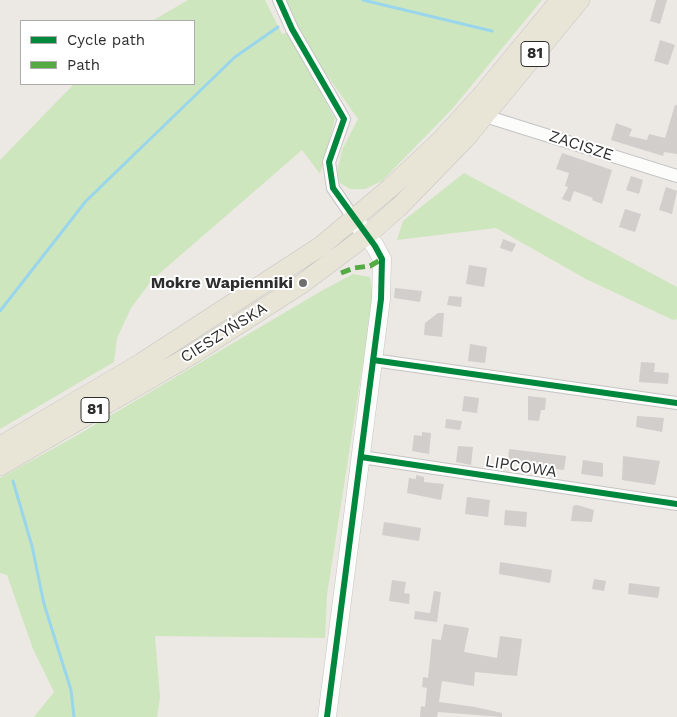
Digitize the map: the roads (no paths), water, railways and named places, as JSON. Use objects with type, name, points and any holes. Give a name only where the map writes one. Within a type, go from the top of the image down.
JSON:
[{"type":"main road","name":"81","points":[[486,107],[560,0]]},
{"type":"main road","name":"81","points":[[486,107],[580,0]]},
{"type":"main road","name":"CIESZYŃSKA","points":[[0,446],[141,363],[321,246],[442,139],[486,107]]},
{"type":"main road","name":"CIESZYŃSKA","points":[[0,466],[191,355],[303,283],[367,235],[440,166],[486,107]]},
{"type":"street","points":[[279,0],[292,29],[344,119],[329,162],[333,188],[382,259],[382,299],[327,717]]},
{"type":"street","name":"ZACISZE","points":[[486,107],[677,176]]},
{"type":"street","points":[[373,360],[677,403]]},
{"type":"street","name":"LIPCOWA","points":[[361,457],[677,504]]},
{"type":"waterway","points":[[363,0],[492,31]]},
{"type":"waterway","points":[[0,311],[86,201],[235,57],[278,27]]},
{"type":"waterway","points":[[13,481],[32,546],[44,604],[71,690],[74,717]]},
{"type":"place","name":"Mokre Wapienniki","points":[[303,283]]}]
